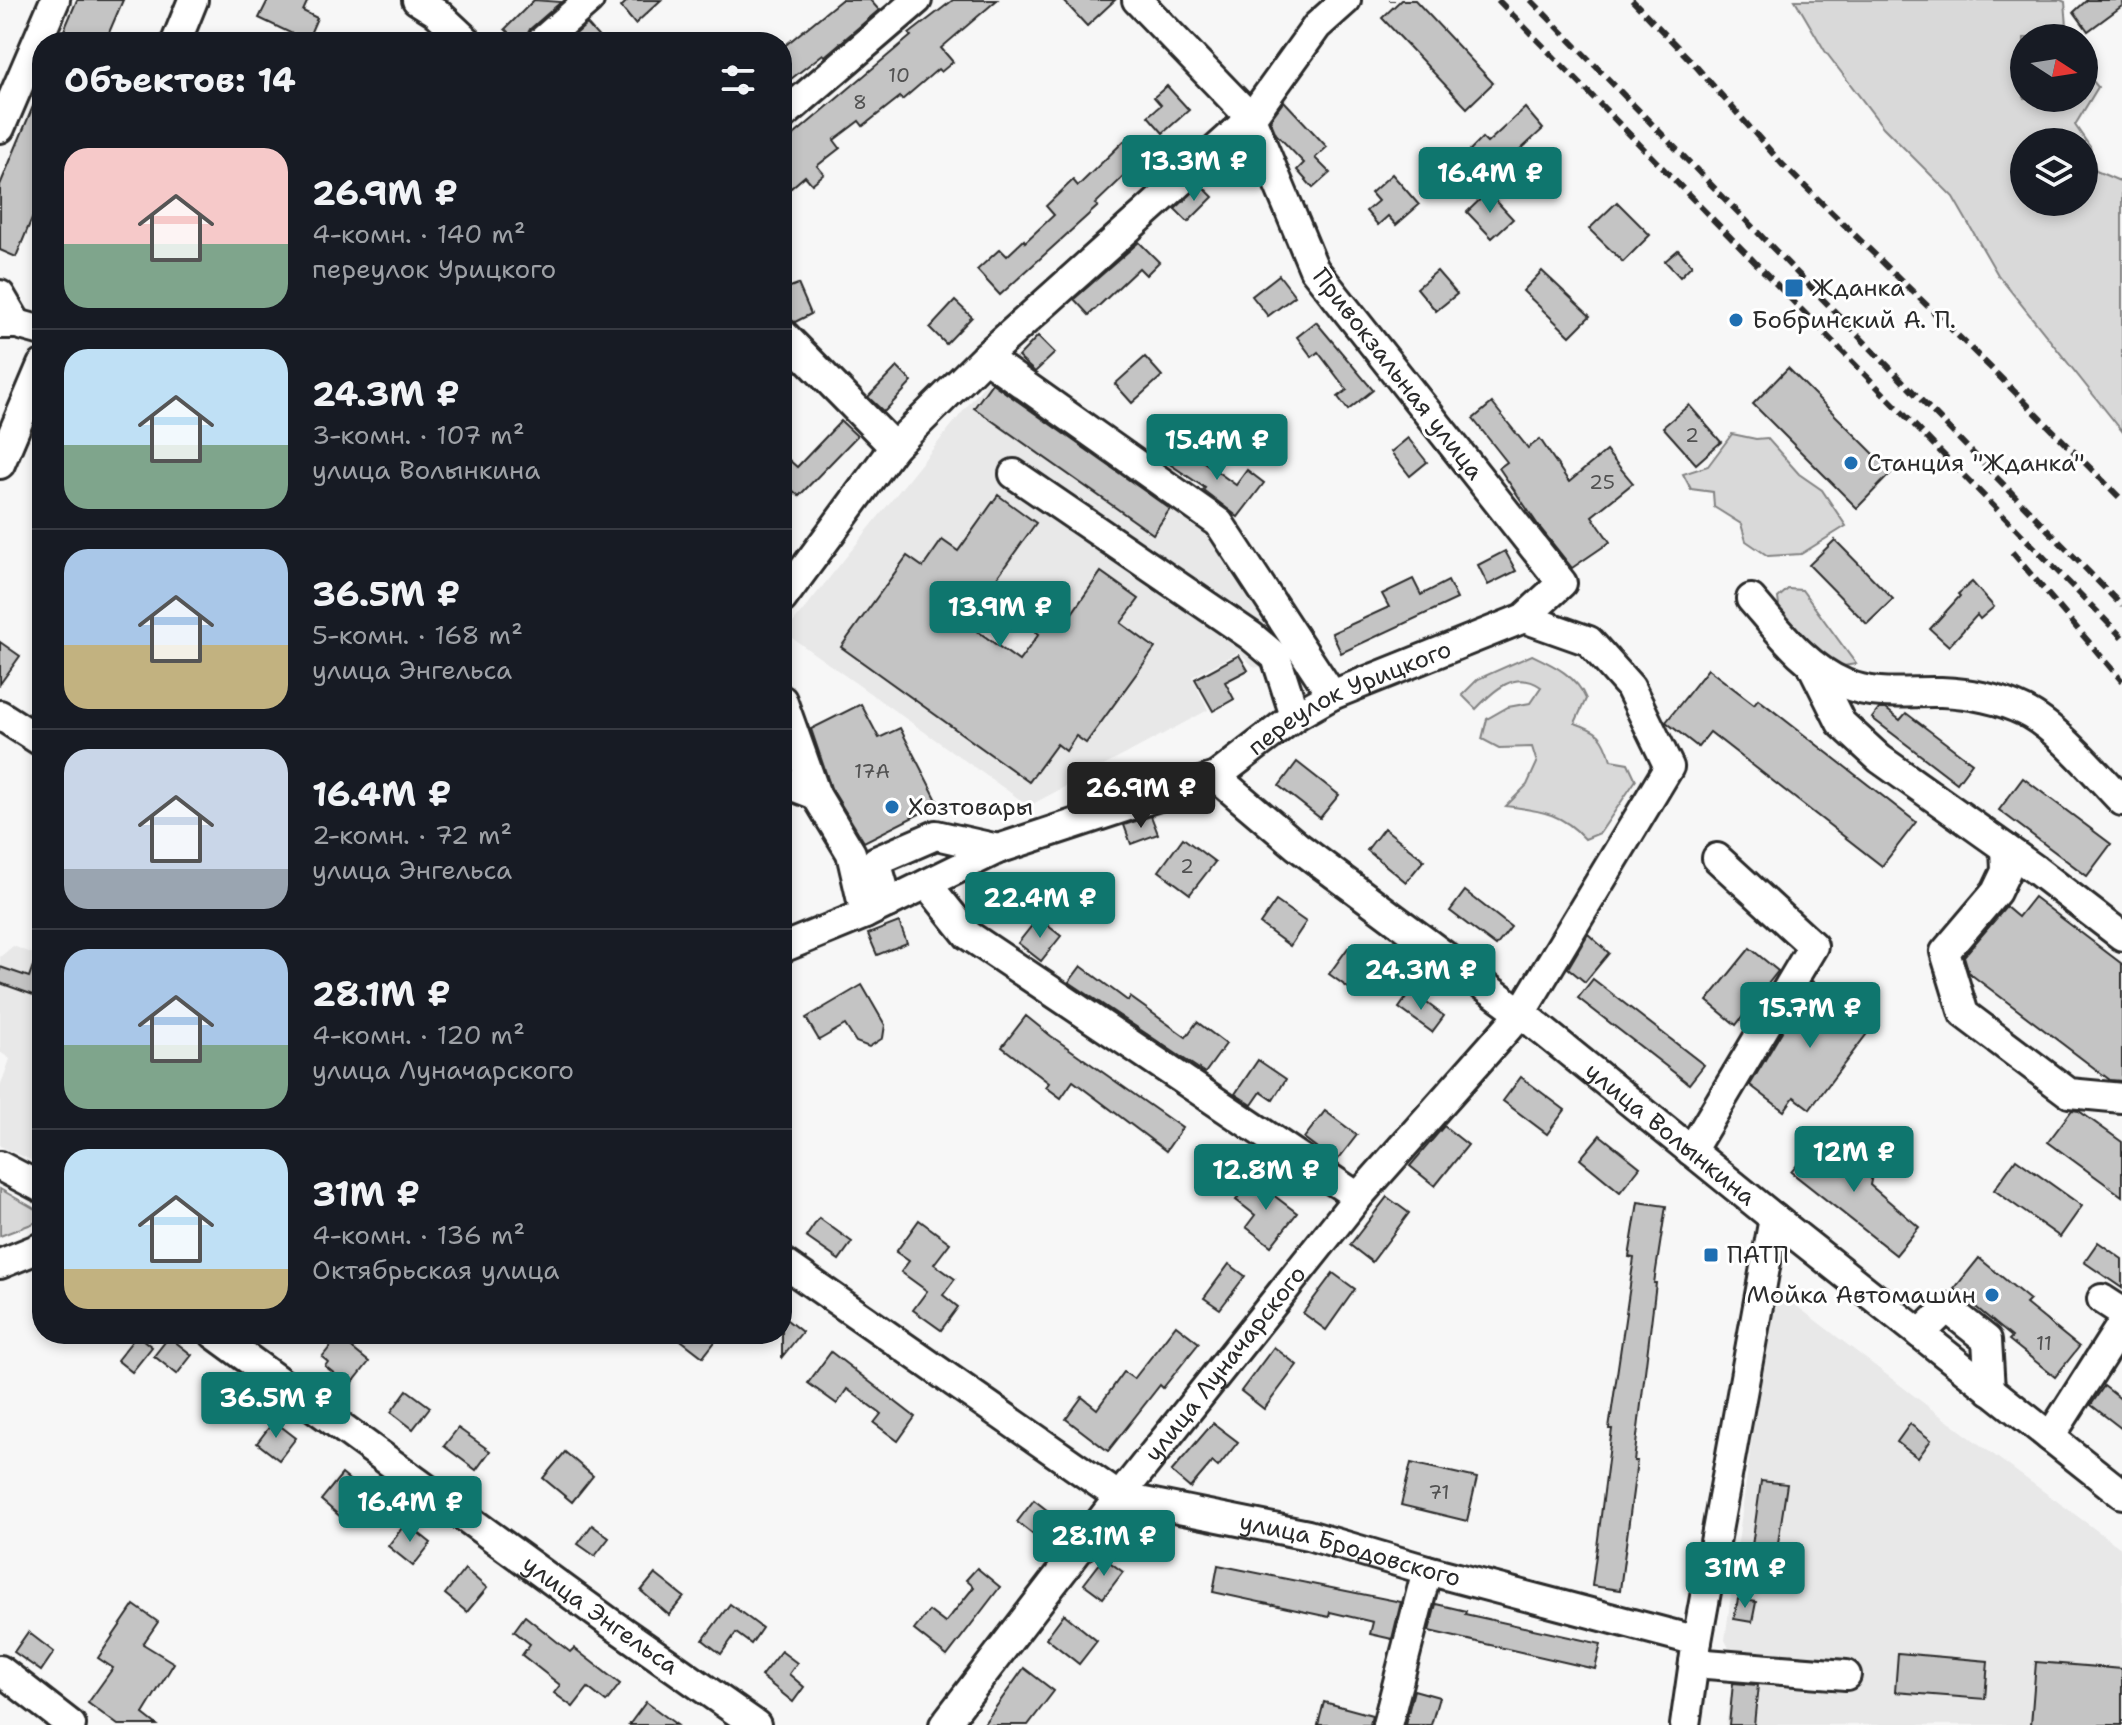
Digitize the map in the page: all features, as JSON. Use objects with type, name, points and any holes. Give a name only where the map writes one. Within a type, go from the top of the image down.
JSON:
[{"type":"street","points":[[41,32],[55,0]]},
{"type":"street","points":[[180,32],[193,0]]},
{"type":"street","points":[[552,32],[589,0]]},
{"type":"street","points":[[792,107],[917,0]]},
{"type":"street","name":"Привокзальная улица","points":[[1137,0],[1251,118],[1314,269],[1562,583],[1524,618]]},
{"type":"street","points":[[792,585],[894,447],[985,357],[1251,118],[1317,26],[1346,0]]},
{"type":"street","points":[[435,4],[459,32]]},
{"type":"street","points":[[0,128],[32,54]]},
{"type":"street","points":[[0,295],[20,327]]},
{"type":"street","points":[[792,343],[894,447]]},
{"type":"street","points":[[985,357],[1219,523],[1332,695]]},
{"type":"street","points":[[0,464],[32,389]]},
{"type":"street","points":[[1014,474],[1251,636],[1276,657],[1295,716]]},
{"type":"street","points":[[1751,599],[1812,665],[1841,723],[1880,759],[2122,936]]},
{"type":"street","name":"переулок Урицкого","points":[[792,944],[876,908],[998,849],[1216,777],[1295,716],[1332,695],[1524,618]]},
{"type":"street","name":"улица Луначарского","points":[[944,1725],[1119,1497],[1358,1197],[1521,1013],[1669,767],[1630,687],[1589,641],[1524,618]]},
{"type":"street","points":[[1812,665],[1846,684],[1888,693],[1943,692],[1989,698],[2026,711],[2062,740],[2122,801]]},
{"type":"street","points":[[0,715],[32,736]]},
{"type":"street","points":[[792,728],[816,795],[851,853],[876,908]]},
{"type":"street","name":"улица Волынкина","points":[[1216,777],[1297,846],[1521,1013],[2122,1494]]},
{"type":"street","points":[[792,786],[816,795]]},
{"type":"street","points":[[876,908],[876,861],[936,835],[998,849]]},
{"type":"street","points":[[2005,848],[2006,871],[1996,892],[1945,952],[1964,1014],[2069,1093],[2122,1098]]},
{"type":"street","points":[[1691,1151],[1813,946],[1717,858]]},
{"type":"street","points":[[927,884],[968,935],[1358,1197]]},
{"type":"street","points":[[0,1166],[32,1183]]},
{"type":"street","points":[[1685,1725],[1774,1218]]},
{"type":"street","points":[[0,1264],[32,1251]]},
{"type":"street","name":"улица Бродовского","points":[[792,1269],[1119,1497],[1308,1535],[1696,1652],[1846,1675]]},
{"type":"street","points":[[2050,1437],[2122,1324]]},
{"type":"street","name":"улица Энгельса","points":[[228,1344],[596,1613],[756,1725]]},
{"type":"street","points":[[1387,1725],[1427,1570]]},
{"type":"street","points":[[0,1670],[71,1725]]},
{"type":"shaded area","points":[[1795,0],[2065,2],[2067,24],[2010,24],[2010,112],[2083,112],[2075,125],[2077,128],[2010,128],[2010,216],[2098,216],[2098,172],[2122,182],[2122,431],[1998,275],[1953,197],[1883,127],[1825,51]]},
{"type":"shaded area","points":[[993,374],[1190,510],[1285,650],[1265,665],[1255,668],[1239,652],[1192,677],[1208,710],[1029,806],[792,638],[792,624]]},
{"type":"shaded area","points":[[1732,434],[1767,438],[1799,474],[1822,490],[1846,526],[1801,554],[1768,556],[1746,541],[1741,524],[1714,507],[1713,492],[1691,489],[1683,474],[1708,466]]},
{"type":"shaded area","points":[[1788,589],[1802,590],[1856,664],[1831,668],[1780,614],[1778,598]]},
{"type":"shaded area","points":[[1532,655],[1556,667],[1577,684],[1586,699],[1575,723],[1599,735],[1611,760],[1628,763],[1636,780],[1600,833],[1585,839],[1558,818],[1506,806],[1527,785],[1537,763],[1532,747],[1499,748],[1482,739],[1487,719],[1508,707],[1530,703],[1541,687],[1522,680],[1513,681],[1497,689],[1476,709],[1462,695],[1478,679]]},
{"type":"shaded area","points":[[13,946],[32,953],[32,1160],[0,1146],[0,1087],[10,1059],[0,1052],[0,957]]},
{"type":"shaded area","points":[[0,1189],[32,1207],[32,1224],[0,1236]]},
{"type":"shaded area","name":"ПАТП","points":[[1772,1287],[2122,1549],[2122,1725],[1726,1725],[1735,1660],[1725,1640]]},
{"type":"building","points":[[77,0],[123,0],[109,32],[63,32]]},
{"type":"building","points":[[268,0],[308,0],[303,11],[317,18],[311,32],[288,32],[259,18]]},
{"type":"building","points":[[534,0],[561,2],[529,32],[508,32],[505,29]]},
{"type":"building","points":[[628,0],[661,0],[635,24],[621,7]]},
{"type":"building","points":[[841,0],[870,0],[879,10],[825,56],[823,54],[792,78],[792,40]]},
{"type":"building","points":[[953,0],[997,0],[941,48],[953,62],[941,72],[938,69],[902,100],[900,97],[863,126],[859,121],[834,140],[840,148],[817,166],[824,174],[812,184],[805,176],[792,187],[792,137],[911,36],[909,34]]},
{"type":"building","points":[[1063,0],[1115,0],[1087,26]]},
{"type":"building","points":[[1401,0],[1415,0],[1493,83],[1467,108],[1382,18]]},
{"type":"building","points":[[2087,0],[2122,0],[2122,6],[2098,24],[2083,24],[2074,12]]},
{"type":"building","points":[[587,24],[594,32],[578,32]]},
{"type":"building","points":[[1167,86],[1189,110],[1163,133],[1148,116],[1161,105],[1154,97]]},
{"type":"building","points":[[1284,101],[1327,147],[1315,158],[1330,173],[1313,188],[1297,170],[1304,163],[1276,134],[1270,120]]},
{"type":"building","points":[[1525,108],[1543,129],[1506,163],[1522,179],[1510,191],[1470,150],[1482,138],[1487,143]]},
{"type":"building","points":[[32,109],[32,218],[16,257],[0,250],[0,185]]},
{"type":"building","points":[[1124,141],[1142,159],[1095,204],[1098,206],[1000,295],[977,270],[1000,249],[1007,256],[1025,242],[1054,215],[1046,206],[1073,180],[1078,186]]},
{"type":"building","points":[[1392,174],[1419,205],[1396,225],[1388,216],[1378,225],[1366,211],[1378,201],[1371,193]]},
{"type":"building","points":[[1201,185],[1213,197],[1188,222],[1175,209]]},
{"type":"building","points":[[1488,192],[1513,219],[1492,238],[1467,212]]},
{"type":"building","points":[[1617,202],[1650,235],[1623,262],[1589,229]]},
{"type":"building","points":[[1139,242],[1159,262],[1146,275],[1139,268],[1089,315],[1074,299]]},
{"type":"building","points":[[1678,250],[1692,265],[1680,277],[1665,261]]},
{"type":"building","points":[[1437,271],[1457,294],[1436,311],[1417,288]]},
{"type":"building","points":[[1542,271],[1590,316],[1570,336],[1523,291]]},
{"type":"building","points":[[1279,275],[1295,296],[1268,316],[1252,296]]},
{"type":"building","points":[[798,284],[811,314],[795,322],[792,320],[792,286]]},
{"type":"building","points":[[955,301],[972,317],[946,344],[930,328]]},
{"type":"building","points":[[1316,322],[1373,390],[1348,410],[1338,397],[1347,390],[1318,352],[1312,357],[1297,337]]},
{"type":"building","points":[[1038,336],[1055,353],[1035,372],[1018,357]]},
{"type":"building","points":[[1145,357],[1162,376],[1132,403],[1115,384]]},
{"type":"building","points":[[897,367],[912,382],[884,412],[868,397]]},
{"type":"building","name":"Жданка","points":[[1788,368],[1892,472],[1857,508],[1753,404]]},
{"type":"building","points":[[992,383],[1170,509],[1153,534],[974,408]]},
{"type":"building","points":[[1492,403],[1528,448],[1540,439],[1569,482],[1606,451],[1633,483],[1592,516],[1610,542],[1572,568],[1499,468],[1507,462],[1473,419]]},
{"type":"building","points":[[1689,405],[1721,442],[1696,464],[1663,427]]},
{"type":"building","points":[[841,421],[857,436],[799,496],[792,490],[792,463],[797,467]]},
{"type":"building","points":[[1408,438],[1427,462],[1410,476],[1391,452]]},
{"type":"building","points":[[1180,445],[1236,485],[1247,470],[1264,483],[1238,517],[1203,490],[1205,488],[1168,463]]},
{"type":"building","points":[[998,495],[1036,523],[975,608],[986,616],[976,630],[1019,661],[1039,634],[1025,624],[1039,604],[1065,623],[1101,572],[1139,599],[1121,623],[1155,648],[1086,743],[1076,736],[1066,751],[1057,744],[1029,782],[841,647],[907,556],[923,567],[942,540],[958,551]]},
{"type":"building","points":[[1835,540],[1893,599],[1867,624],[1809,565]]},
{"type":"building","points":[[1505,551],[1516,571],[1488,585],[1478,565]]},
{"type":"building","points":[[1413,579],[1421,595],[1448,581],[1457,599],[1341,653],[1332,633],[1389,607],[1382,594]]},
{"type":"building","points":[[1972,582],[1994,607],[1980,619],[1977,615],[1949,646],[1930,629],[1960,596],[1958,594]]},
{"type":"building","points":[[0,642],[20,656],[0,684]]},
{"type":"building","points":[[1239,655],[1248,670],[1225,682],[1234,699],[1213,711],[1195,679]]},
{"type":"building","points":[[1708,669],[1754,704],[1758,699],[1916,822],[1882,866],[1710,732],[1698,747],[1666,722]]},
{"type":"building","points":[[861,704],[879,738],[900,728],[939,804],[864,842],[831,788],[811,729]]},
{"type":"building","points":[[1879,709],[1886,709],[1900,720],[1906,713],[1972,763],[1957,783],[1872,718]]},
{"type":"building","points":[[1297,762],[1339,795],[1320,818],[1279,786]]},
{"type":"building","points":[[2023,778],[2111,844],[2087,876],[1999,810]]},
{"type":"building","points":[[1151,816],[1158,834],[1131,844],[1124,825]]},
{"type":"building","points":[[1384,828],[1424,860],[1406,882],[1367,850]]},
{"type":"building","points":[[1183,838],[1215,862],[1190,894],[1159,871]]},
{"type":"building","points":[[1005,878],[1013,898],[982,911],[974,890]]},
{"type":"building","points":[[1465,891],[1511,927],[1496,946],[1450,911]]},
{"type":"building","points":[[2034,897],[2122,964],[2122,1081],[2110,1080],[1969,973],[1964,956],[2006,907],[2018,917]]},
{"type":"building","points":[[1276,901],[1306,922],[1290,946],[1260,924]]},
{"type":"building","points":[[1038,918],[1061,936],[1041,961],[1018,943]]},
{"type":"building","points":[[899,922],[907,943],[877,955],[868,934]]},
{"type":"building","points":[[1588,934],[1609,953],[1585,982],[1568,968]]},
{"type":"building","points":[[1348,948],[1369,963],[1350,989],[1329,974]]},
{"type":"building","points":[[1750,948],[1778,971],[1736,1025],[1707,1001]]},
{"type":"building","points":[[1081,966],[1128,1001],[1130,997],[1186,1037],[1197,1022],[1226,1044],[1205,1073],[1069,982]]},
{"type":"building","points":[[0,967],[29,977],[32,969],[32,994],[0,983]]},
{"type":"building","points":[[1593,979],[1704,1065],[1689,1084],[1578,998]]},
{"type":"building","points":[[1812,981],[1872,1027],[1810,1109],[1794,1097],[1784,1111],[1750,1085]]},
{"type":"building","points":[[862,985],[885,1025],[883,1038],[869,1047],[856,1042],[845,1025],[819,1040],[806,1018]]},
{"type":"building","points":[[1411,991],[1444,1016],[1432,1032],[1399,1008]]},
{"type":"building","points":[[1026,1016],[1182,1128],[1166,1151],[1073,1081],[1061,1098],[1046,1087],[1049,1083],[1002,1047]]},
{"type":"building","points":[[1258,1060],[1286,1079],[1273,1100],[1261,1092],[1252,1105],[1235,1094]]},
{"type":"building","points":[[1521,1077],[1565,1110],[1547,1134],[1503,1101]]},
{"type":"building","points":[[2072,1110],[2079,1111],[2122,1142],[2122,1196],[2048,1142]]},
{"type":"building","points":[[1325,1111],[1357,1135],[1336,1162],[1304,1138]]},
{"type":"building","points":[[1444,1126],[1468,1145],[1435,1186],[1410,1166]]},
{"type":"building","points":[[1600,1135],[1640,1167],[1620,1192],[1580,1159]]},
{"type":"building","points":[[1823,1135],[1872,1175],[1870,1185],[1919,1227],[1896,1255],[1791,1172]]},
{"type":"building","points":[[2016,1159],[2082,1206],[2060,1237],[1994,1190]]},
{"type":"building","points":[[1252,1179],[1297,1213],[1271,1246],[1246,1227],[1255,1215],[1236,1200]]},
{"type":"building","points":[[1387,1197],[1409,1213],[1372,1262],[1350,1245]]},
{"type":"building","points":[[1638,1202],[1666,1206],[1654,1283],[1634,1461],[1637,1461],[1620,1590],[1592,1586],[1612,1429],[1609,1429],[1634,1258],[1629,1257]]},
{"type":"building","points":[[819,1218],[852,1242],[839,1260],[806,1237]]},
{"type":"building","points":[[919,1220],[950,1243],[934,1264],[955,1279],[943,1295],[958,1307],[941,1330],[913,1310],[927,1291],[901,1272],[909,1261],[896,1252]]},
{"type":"building","points":[[2098,1242],[2122,1259],[2122,1288],[2084,1262]]},
{"type":"building","points":[[1979,1258],[2030,1300],[2026,1304],[2079,1347],[2055,1377],[1954,1289]]},
{"type":"building","points":[[1229,1264],[1245,1276],[1220,1309],[1204,1298]]},
{"type":"building","points":[[1333,1273],[1355,1289],[1326,1330],[1303,1313]]},
{"type":"building","points":[[792,1324],[802,1332],[782,1357],[782,1344],[792,1344]]},
{"type":"building","points":[[1176,1325],[1199,1343],[1163,1388],[1160,1385],[1108,1451],[1066,1419],[1082,1397],[1097,1409],[1124,1372],[1134,1379]]},
{"type":"building","points":[[130,1344],[148,1344],[152,1347],[132,1372],[117,1360]]},
{"type":"building","points":[[163,1344],[178,1344],[192,1355],[177,1374],[154,1356]]},
{"type":"building","points":[[332,1344],[347,1344],[369,1362],[350,1386],[325,1366],[328,1362],[322,1357]]},
{"type":"building","points":[[686,1344],[713,1344],[703,1357]]},
{"type":"building","points":[[1274,1347],[1297,1365],[1264,1409],[1241,1391]]},
{"type":"building","points":[[831,1352],[915,1417],[898,1441],[874,1423],[881,1414],[847,1389],[837,1404],[808,1383]]},
{"type":"building","points":[[228,1380],[251,1400],[236,1419],[211,1400]]},
{"type":"building","points":[[2104,1386],[2122,1400],[2122,1429],[2091,1405]]},
{"type":"building","points":[[407,1390],[430,1407],[413,1429],[391,1412]]},
{"type":"building","points":[[274,1421],[296,1438],[279,1460],[257,1443]]},
{"type":"building","points":[[1213,1423],[1238,1442],[1218,1467],[1212,1462],[1190,1488],[1171,1472]]},
{"type":"building","points":[[1910,1424],[1931,1440],[1918,1458],[1897,1442]]},
{"type":"building","points":[[458,1428],[490,1451],[476,1470],[444,1446]]},
{"type":"building","points":[[565,1452],[593,1476],[572,1502],[543,1478]]},
{"type":"building","points":[[1411,1463],[1477,1478],[1467,1521],[1401,1505]]},
{"type":"building","points":[[342,1474],[364,1492],[342,1518],[321,1500]]},
{"type":"building","points":[[1761,1481],[1787,1484],[1776,1556],[1751,1553]]},
{"type":"building","points":[[1034,1500],[1057,1518],[1040,1540],[1017,1522]]},
{"type":"building","points":[[406,1523],[431,1543],[413,1566],[388,1546]]},
{"type":"building","points":[[592,1525],[609,1538],[595,1556],[578,1544]]},
{"type":"building","points":[[1104,1558],[1123,1572],[1103,1598],[1084,1584]]},
{"type":"building","points":[[1218,1565],[1401,1602],[1392,1639],[1370,1634],[1373,1622],[1330,1612],[1329,1617],[1213,1592]]},
{"type":"building","points":[[977,1568],[1000,1587],[947,1656],[914,1630],[929,1611],[945,1623],[974,1587],[966,1580]]},
{"type":"building","points":[[465,1569],[487,1588],[467,1612],[445,1594]]},
{"type":"building","points":[[655,1574],[684,1597],[669,1615],[641,1591]]},
{"type":"building","points":[[1738,1599],[1756,1602],[1752,1622],[1734,1619]]},
{"type":"building","points":[[730,1604],[762,1628],[751,1644],[736,1633],[721,1654],[703,1640]]},
{"type":"building","points":[[1436,1604],[1466,1611],[1465,1614],[1601,1644],[1595,1669],[1429,1631]]},
{"type":"building","points":[[134,1605],[158,1622],[143,1644],[174,1663],[143,1714],[157,1725],[118,1725],[88,1703],[113,1668],[98,1658]]},
{"type":"building","points":[[1064,1614],[1097,1641],[1079,1664],[1046,1638]]},
{"type":"building","points":[[525,1616],[570,1652],[574,1648],[620,1684],[606,1702],[588,1688],[573,1707],[554,1693],[560,1685],[522,1655],[530,1644],[514,1631]]},
{"type":"building","points":[[28,1632],[54,1652],[41,1671],[14,1652]]},
{"type":"building","points":[[781,1651],[797,1663],[789,1674],[804,1687],[793,1702],[761,1676]]},
{"type":"building","points":[[1898,1653],[1988,1661],[1985,1699],[1895,1692]]},
{"type":"building","points":[[2036,1662],[2122,1669],[2122,1725],[2031,1725]]},
{"type":"building","points":[[1024,1668],[1054,1691],[1028,1725],[983,1725]]},
{"type":"building","points":[[1733,1683],[1758,1685],[1754,1725],[1729,1725]]},
{"type":"building","points":[[1414,1690],[1439,1697],[1431,1725],[1405,1725]]},
{"type":"building","points":[[646,1702],[677,1725],[629,1725]]},
{"type":"building","points":[[1324,1702],[1372,1715],[1370,1725],[1318,1725]]},
{"type":"railway","points":[[1498,0],[2122,637]]},
{"type":"railway","points":[[1531,0],[2122,606]]},
{"type":"railway","points":[[1632,0],[1694,64],[1782,164],[2122,500]]},
{"type":"railway","points":[[2012,552],[2122,681]]},
{"type":"place","name":"Жданка","points":[[1794,288]]},
{"type":"place","name":"Бобринский А. П.","points":[[1736,320]]},
{"type":"place","name":"Станция \"Жданка\"","points":[[1851,463]]},
{"type":"place","name":"Хозтовары","points":[[892,807]]},
{"type":"place","name":"ПАТП","points":[[1711,1255]]},
{"type":"place","name":"Мойка Автомашин","points":[[1992,1295]]}]
